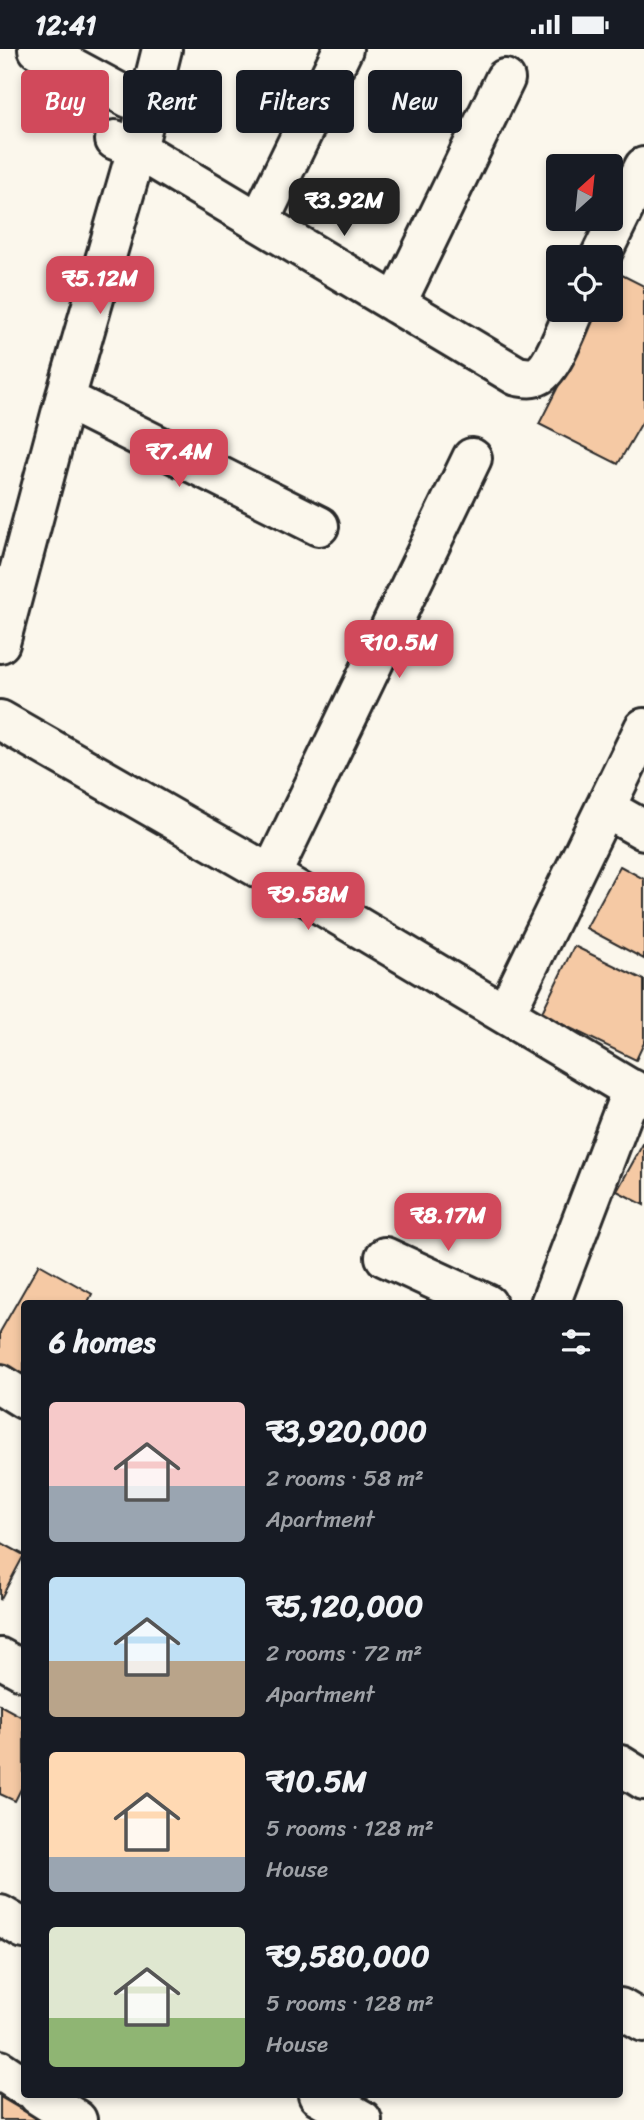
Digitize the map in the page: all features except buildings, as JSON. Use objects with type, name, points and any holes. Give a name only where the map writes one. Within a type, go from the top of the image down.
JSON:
[{"type":"street","points":[[38,49],[123,96]]},
{"type":"street","points":[[133,70],[136,49]]},
{"type":"street","points":[[0,567],[48,396],[126,145],[162,49]]},
{"type":"street","points":[[259,222],[343,49]]},
{"type":"street","points":[[396,304],[505,79]]},
{"type":"street","points":[[0,643],[65,399],[127,133]]},
{"type":"street","points":[[126,145],[517,376],[530,378],[540,375],[548,366],[569,322]]},
{"type":"street","points":[[606,245],[644,167]]},
{"type":"street","points":[[65,399],[319,526]]},
{"type":"street","points":[[271,875],[472,458]]},
{"type":"street","points":[[0,720],[271,875],[638,1093],[552,1300]]},
{"type":"street","points":[[505,1014],[644,728]]},
{"type":"street","points":[[605,808],[644,830]]},
{"type":"street","points":[[385,1257],[478,1300]]},
{"type":"street","points":[[0,1384],[21,1397]]},
{"type":"street","points":[[0,1657],[21,1669]]},
{"type":"street","points":[[623,1767],[644,1780]]},
{"type":"street","points":[[0,1915],[21,1927]]},
{"type":"street","points":[[623,2010],[644,2022]]},
{"type":"street","points":[[0,2070],[21,2084]]},
{"type":"street","points":[[43,2098],[77,2120]]},
{"type":"street","points":[[323,2098],[362,2120]]}]
